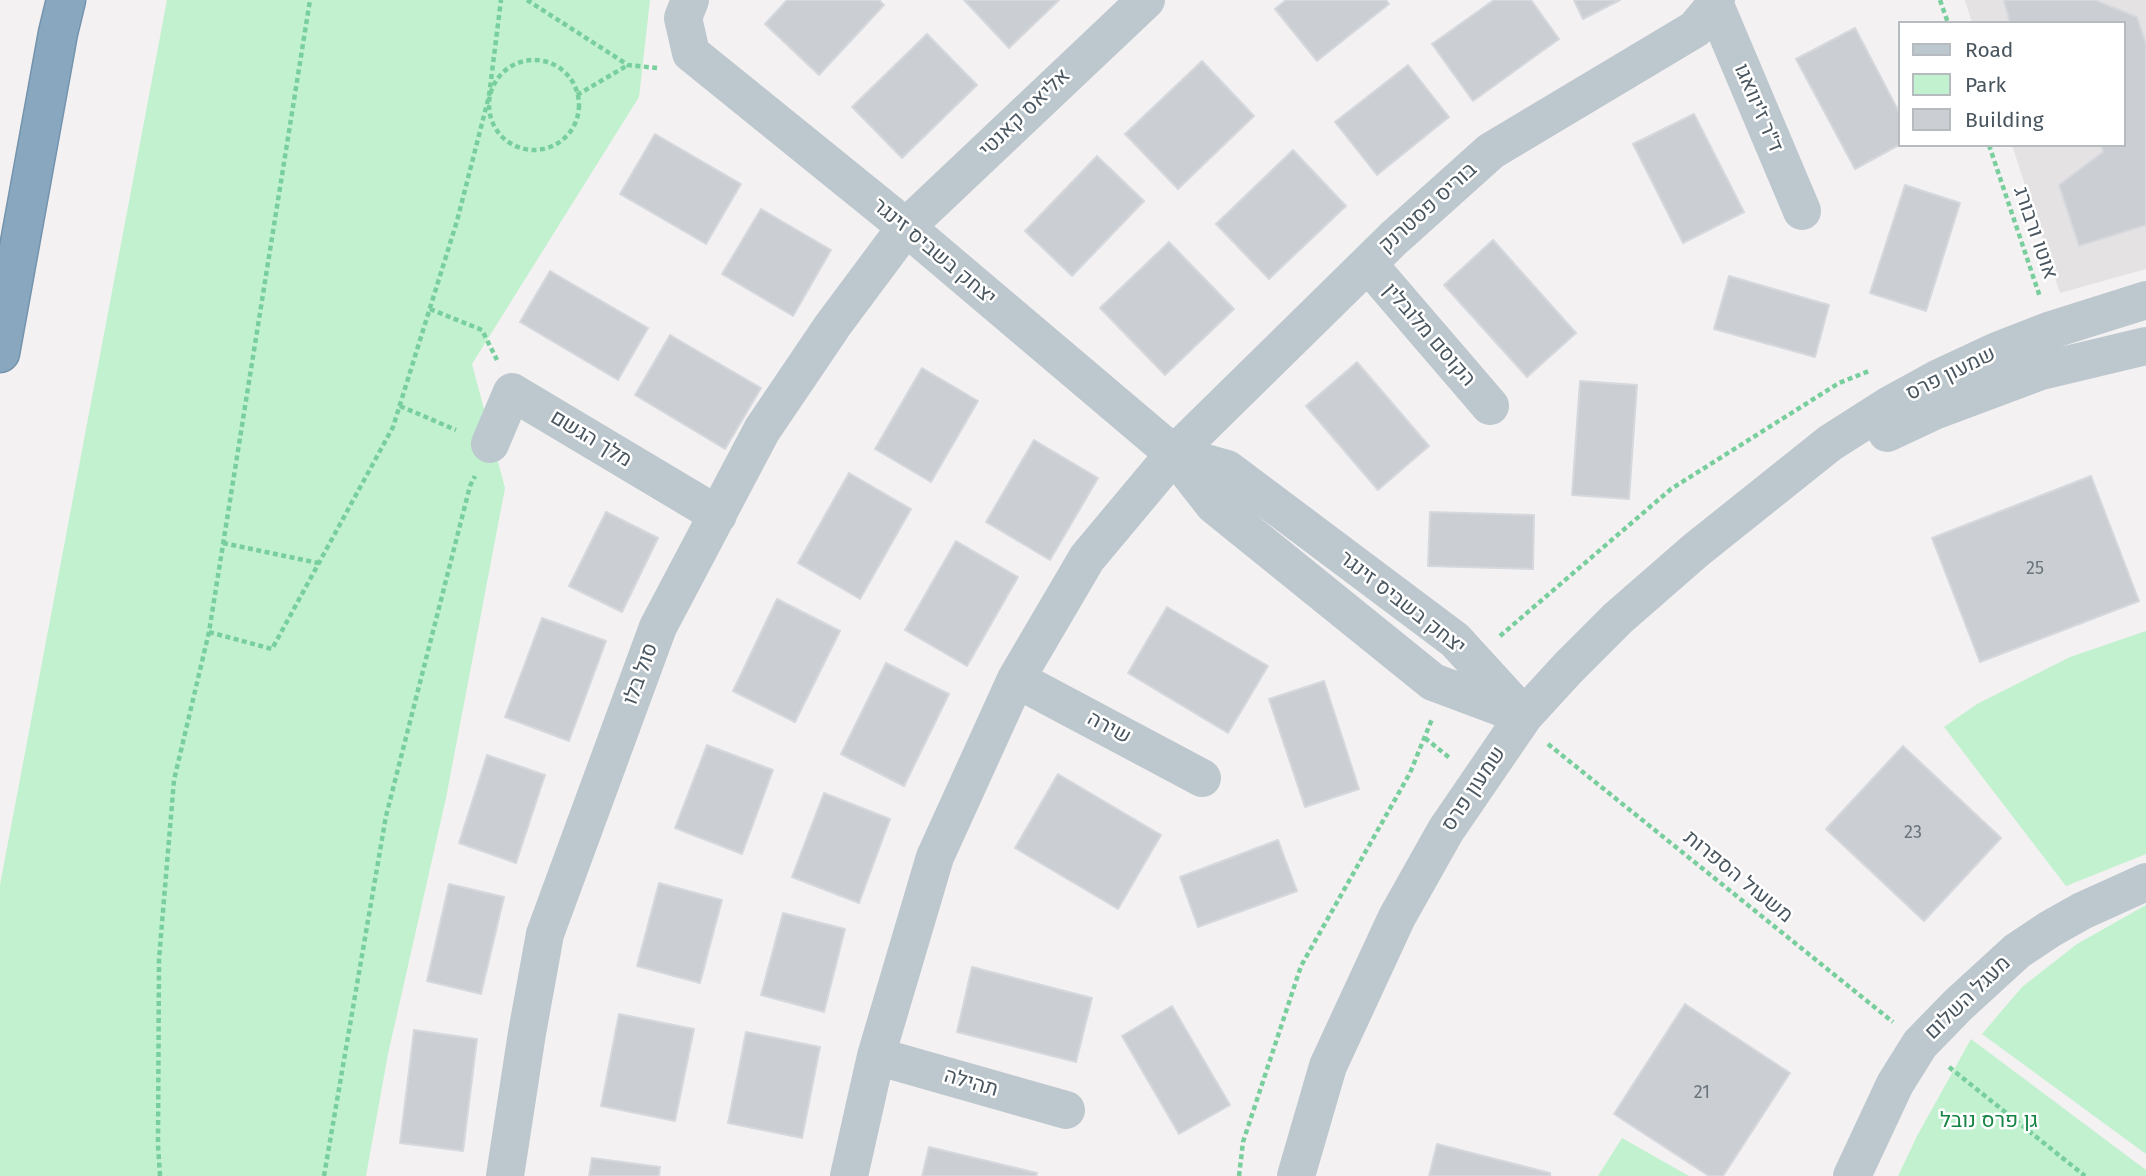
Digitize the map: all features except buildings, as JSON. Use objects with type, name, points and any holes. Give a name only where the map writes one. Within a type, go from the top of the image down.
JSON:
[{"type":"highway","points":[[0,353],[66,0]]},
{"type":"street","points":[[690,0],[683,18],[704,64]]},
{"type":"street","name":"אליאס קאנטי","points":[[906,227],[1146,0]]},
{"type":"street","name":"ד\"ר ז'יוואגו","points":[[1716,2],[1802,211]]},
{"type":"street","name":"בוריס פסטרנק","points":[[1174,454],[1368,264],[1491,151],[1695,29],[1716,2]]},
{"type":"street","name":"יצחק בשביס זינגר","points":[[704,64],[906,227],[1174,454],[1227,469],[1455,640],[1536,729]]},
{"type":"street","name":"סול בלו","points":[[505,1176],[545,934],[658,627],[762,430],[833,324],[906,227]]},
{"type":"street","name":"הקוסם מלובלין","points":[[1368,264],[1490,406]]},
{"type":"street","name":"שמעון פרס","points":[[1296,1176],[1328,1066],[1397,917],[1446,830],[1536,729],[1618,618],[1775,486],[1830,443],[1888,406],[1997,351],[2051,330],[2146,300]]},
{"type":"street","name":"שמעון פרס","points":[[1775,486],[1946,407],[2041,371],[2146,346]]},
{"type":"street","points":[[489,444],[512,392]]},
{"type":"street","name":"מלך הגשם","points":[[512,392],[718,515]]},
{"type":"street","points":[[849,1176],[876,1056],[935,857],[1016,679],[1087,558],[1174,454]]},
{"type":"street","name":"שירה","points":[[1016,679],[1202,778]]},
{"type":"street","name":"מעגל השלום","points":[[1852,1176],[1890,1094],[1920,1044],[1958,1005],[2017,951],[2082,911],[2146,882]]},
{"type":"street","name":"תהילה","points":[[876,1056],[1066,1110]]},
{"type":"path","points":[[160,1176],[159,959],[174,780],[209,632],[310,0]]},
{"type":"path","points":[[209,632],[272,649],[393,428],[457,221],[489,96],[495,82],[505,70],[518,62],[548,62],[572,81],[577,95],[578,111],[573,125],[565,137],[554,145],[526,149],[501,136],[493,124],[489,96],[501,0]]},
{"type":"path","points":[[527,0],[628,65]]},
{"type":"path","points":[[1940,0],[1947,21]]},
{"type":"path","points":[[577,95],[628,65],[704,64]]},
{"type":"path","name":"אוטו ורבורג","points":[[1990,147],[2051,330]]},
{"type":"path","points":[[430,309],[482,330],[512,392]]},
{"type":"path","points":[[324,1176],[386,816],[470,486],[489,444],[400,406]]},
{"type":"path","points":[[223,543],[318,564]]},
{"type":"path","name":"משעול הספרות","points":[[1536,729],[2085,1176]]},
{"type":"shaded area","points":[[1965,0],[2146,0],[2146,269],[2060,293],[2013,147],[2125,147],[2125,21],[1971,21]]},
{"type":"green space","points":[[167,0],[650,0],[639,97],[472,364],[505,488],[446,798],[388,1054],[366,1176],[0,1176],[0,885]]},
{"type":"green space","points":[[2146,631],[2146,854],[2066,886],[1944,727],[1977,704],[2070,657]]},
{"type":"green space","points":[[2146,905],[2146,1154],[1982,1034],[2022,987],[2077,944]]},
{"type":"green space","name":"גן פרס נובל","points":[[1971,1039],[2146,1170],[2146,1176],[1898,1176]]},
{"type":"green space","points":[[1622,1138],[1689,1176],[1598,1176]]}]
